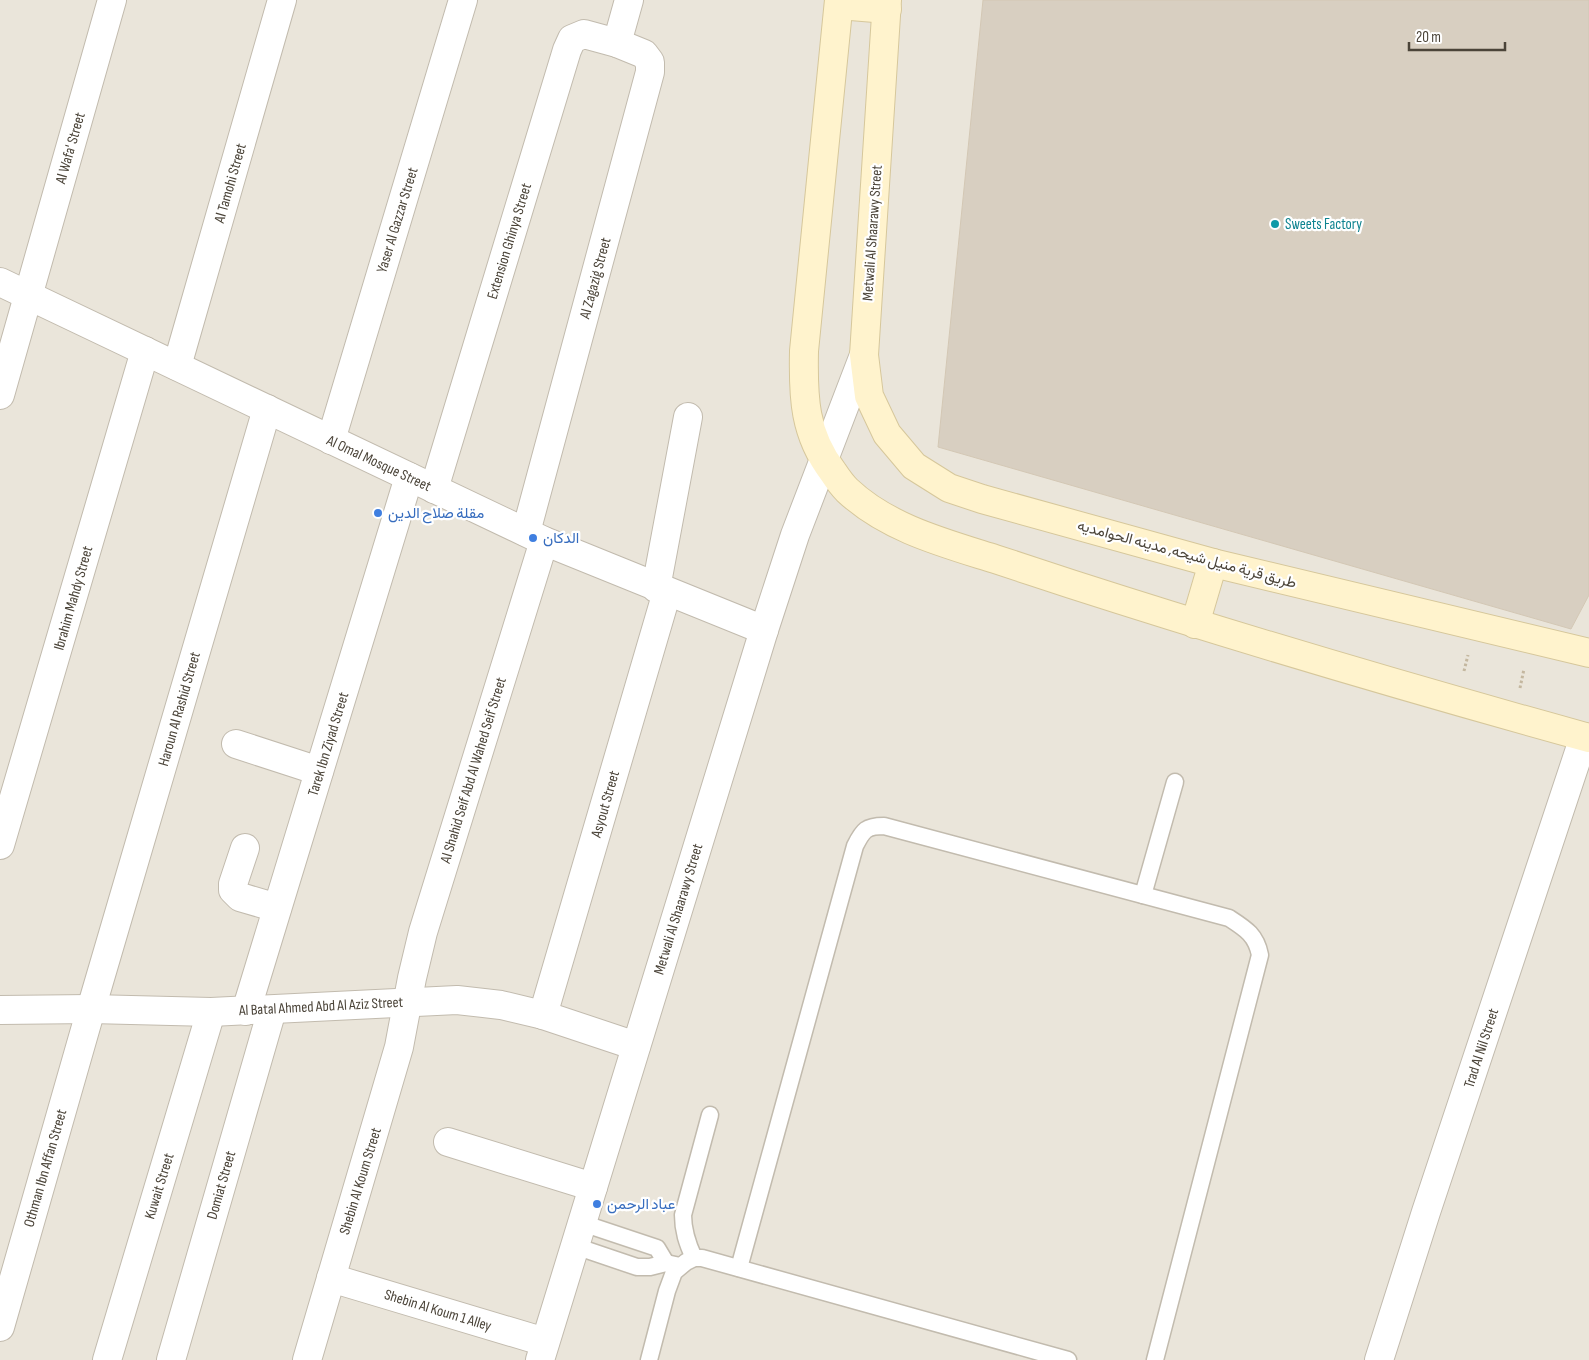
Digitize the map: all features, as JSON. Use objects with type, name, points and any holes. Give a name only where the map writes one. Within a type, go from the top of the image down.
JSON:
[{"type":"main road","points":[[887,4],[839,3],[804,351],[803,387],[808,425],[823,459],[846,489],[874,512],[908,528],[967,550],[1195,624],[1586,737]]},
{"type":"main road","name":"Metwali Al Shaarawy Street","points":[[864,355],[887,4]]},
{"type":"main road","name":"طريق قرية منيل شيحه, مدينه الحوامديه","points":[[864,355],[870,396],[887,434],[914,466],[950,488],[982,500],[1213,563],[1589,653]]},
{"type":"main road","points":[[1195,624],[1213,563]]},
{"type":"street","name":"Al Wafa' Street","points":[[0,395],[112,0]]},
{"type":"street","name":"Al Tamohi Street","points":[[177,366],[282,0]]},
{"type":"street","name":"Yaser Al Gazzar Street","points":[[331,440],[463,0]]},
{"type":"street","points":[[617,43],[629,0]]},
{"type":"street","name":"Extension Ghinya Street","points":[[434,489],[567,50],[572,39],[584,34],[617,43]]},
{"type":"street","name":"Al Zagazig Street","points":[[535,537],[650,72],[650,62],[644,54],[617,43]]},
{"type":"street","name":"Al Omal Mosque Street","points":[[0,282],[535,537],[764,630]]},
{"type":"street","name":"Ibrahim Mahdy Street","points":[[0,845],[145,351]]},
{"type":"street","name":"Metwali Al Shaarawy Street","points":[[543,1351],[764,630],[795,535],[864,355]]},
{"type":"street","name":"Haroun Al Rashid Street","points":[[91,1009],[267,409]]},
{"type":"street","name":"Asyout Street","points":[[543,1015],[662,590],[688,417]]},
{"type":"street","name":"Tarek Ibn Ziyad Street","points":[[259,1010],[277,908],[409,477]]},
{"type":"street","name":"Al Shahid Seif Abd Al Wahed Seif Street","points":[[408,1001],[424,932],[535,537]]},
{"type":"street","name":"Trad Al Nil Street","points":[[1379,1360],[1429,1202],[1586,737]]},
{"type":"street","points":[[236,744],[320,771]]},
{"type":"street","points":[[245,848],[233,884],[233,890],[240,897],[277,908]]},
{"type":"street","name":"Al Batal Ahmed Abd Al Aziz Street","points":[[0,1010],[91,1009],[211,1012],[457,1000],[501,1005],[543,1015],[636,1046]]},
{"type":"street","name":"Shebin Al Koum Street","points":[[307,1360],[393,1070],[405,1024],[408,1001]]},
{"type":"street","name":"Othman Ibn Affan Street","points":[[0,1327],[91,1009]]},
{"type":"street","name":"Domiat Street","points":[[171,1360],[259,1010]]},
{"type":"street","name":"Kuwait Street","points":[[107,1360],[211,1012]]},
{"type":"street","points":[[448,1142],[593,1187]]},
{"type":"street","name":"Shebin Al Koum 1 Alley","points":[[331,1278],[543,1351]]},
{"type":"lane","points":[[1143,895],[1175,782]]},
{"type":"lane","points":[[739,1268],[855,846],[862,832],[872,826],[884,826],[1230,918],[1250,934],[1258,944],[1260,955],[1155,1360]]},
{"type":"lane","points":[[649,1360],[668,1285],[680,1263],[686,1240],[683,1228],[683,1215],[710,1115]]},
{"type":"lane","points":[[578,1235],[657,1248],[680,1263]]},
{"type":"lane","points":[[578,1235],[637,1267],[680,1263],[702,1258],[1068,1360]]},
{"type":"path","points":[[1457,701],[1475,626]]},
{"type":"path","points":[[1512,717],[1532,640]]},
{"type":"shaded area","points":[[0,0],[983,0],[938,447],[1571,629],[1589,595],[1589,1360],[0,1360]]},
{"type":"building","name":"Sweets Factory","points":[[983,0],[1589,0],[1589,595],[1571,629],[938,447]]},
{"type":"place","name":"Sweets Factory","points":[[1275,224]]},
{"type":"place","name":"مقلة صلاح الدين","points":[[378,513]]},
{"type":"place","name":"الدكان","points":[[533,538]]},
{"type":"place","name":"عباد الرحمن","points":[[597,1204]]}]
